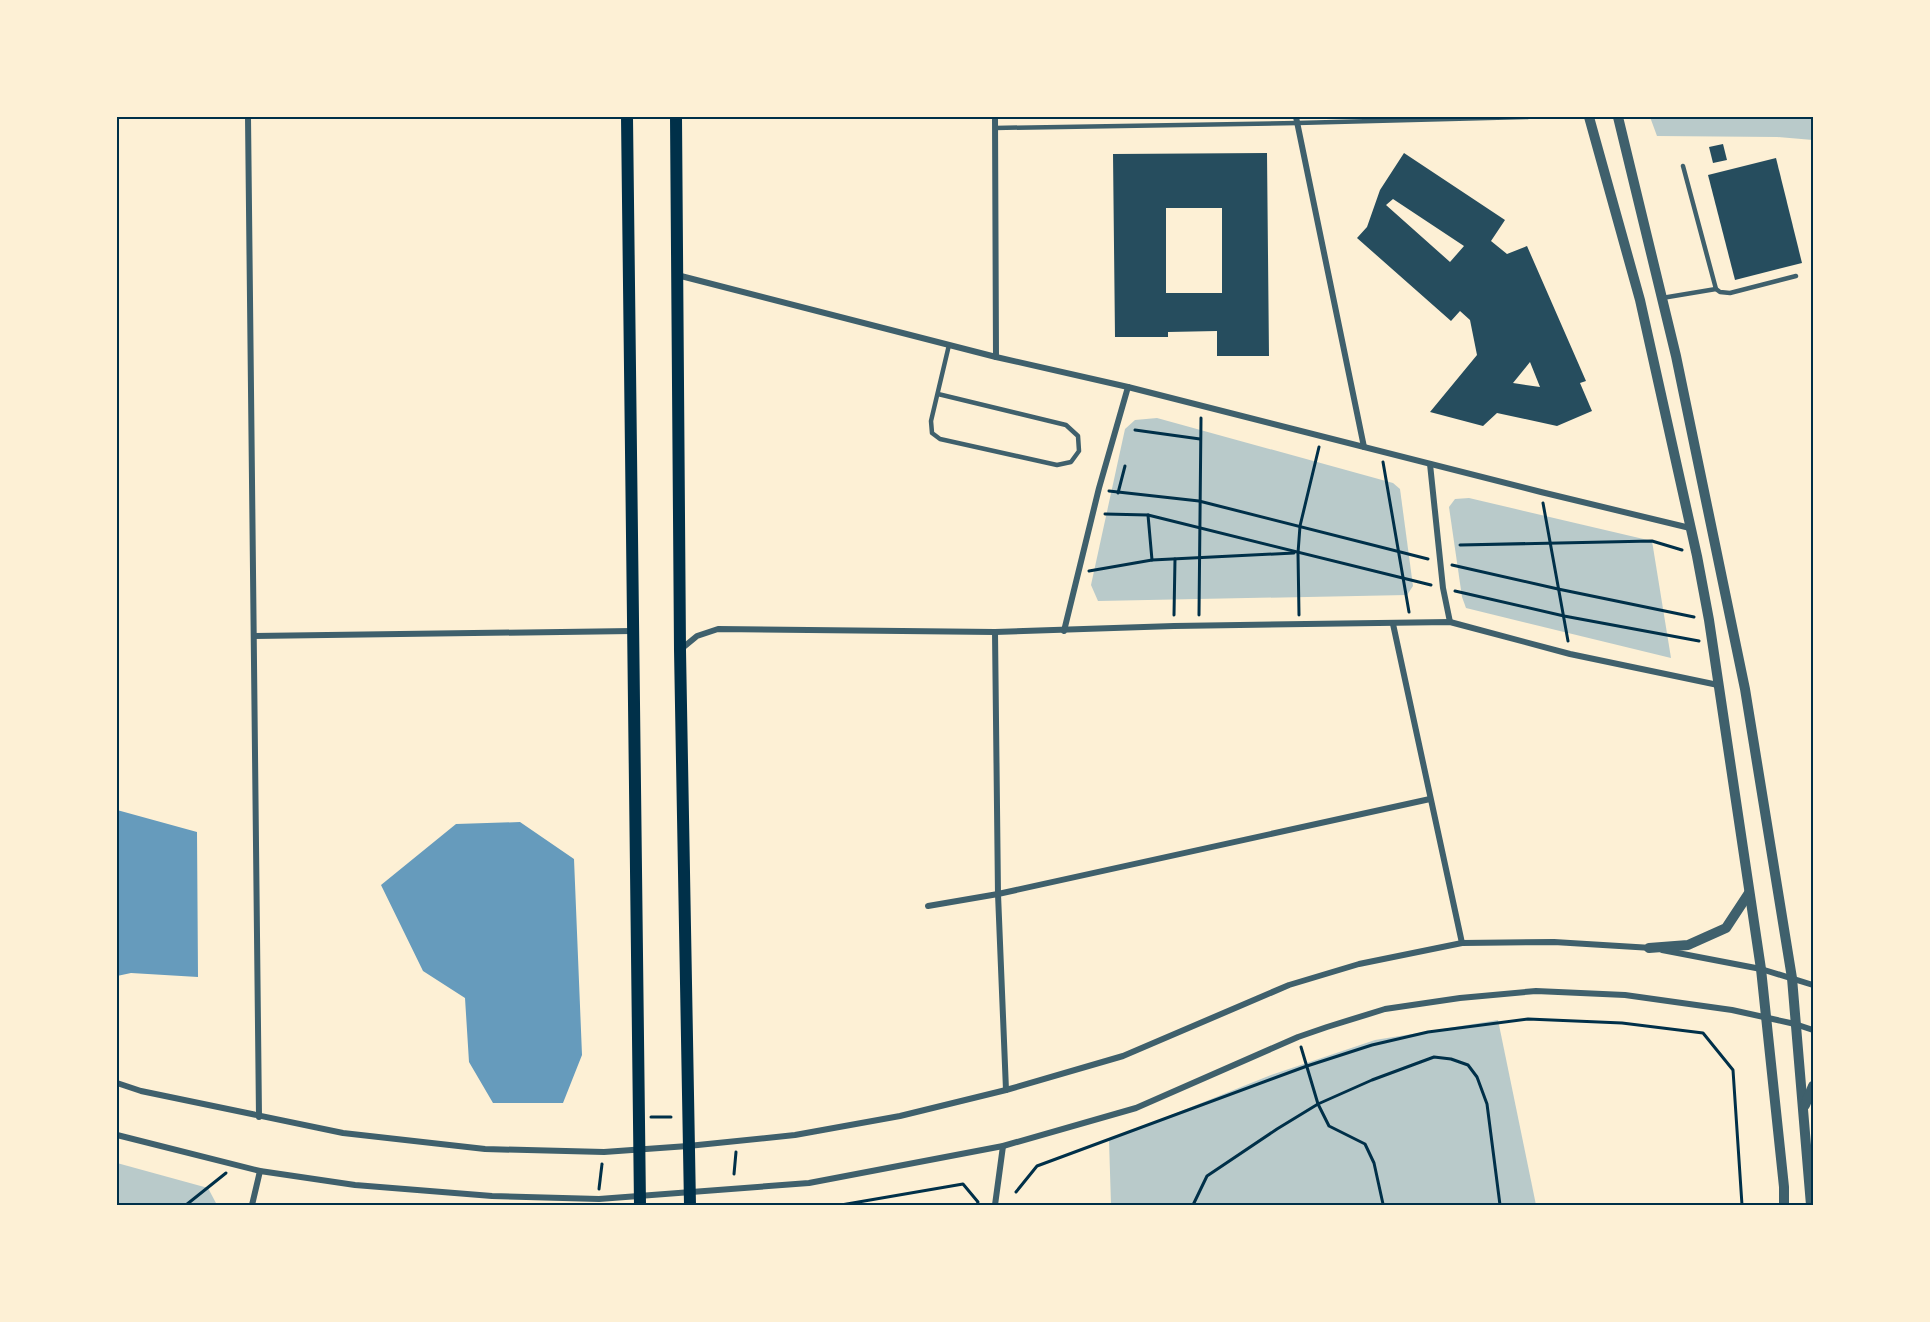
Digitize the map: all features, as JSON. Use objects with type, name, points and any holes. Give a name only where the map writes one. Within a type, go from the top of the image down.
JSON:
[{"type":"main road","points":[[627,117],[640,1200]]},
{"type":"main road","points":[[676,117],[680,650],[689,1199]]},
{"type":"street","points":[[248,117],[259,1117]]},
{"type":"street","points":[[995,117],[996,357]]},
{"type":"street","points":[[1589,117],[1640,300],[1697,555],[1709,620],[1761,969],[1784,1205]]},
{"type":"street","points":[[1618,117],[1662,298],[1712,521],[1745,689],[1792,978],[1812,1186],[1811,1205]]},
{"type":"street","points":[[1297,120],[1364,447]]},
{"type":"street","points":[[676,275],[996,357],[1128,387],[1690,528]]},
{"type":"street","points":[[1064,631],[1099,488],[1128,387]]},
{"type":"street","points":[[1430,464],[1443,588],[1450,622]]},
{"type":"street","points":[[680,650],[697,636],[718,629],[995,632],[1174,626],[1450,622],[1570,654],[1718,685]]},
{"type":"street","points":[[1393,624],[1462,943]]},
{"type":"street","points":[[254,636],[632,631]]},
{"type":"street","points":[[995,632],[998,894],[1006,1090]]},
{"type":"street","points":[[928,906],[998,894],[1430,799]]},
{"type":"street","points":[[1649,948],[1688,945],[1726,928],[1749,893]]},
{"type":"street","points":[[117,1083],[141,1091],[343,1133],[485,1149],[592,1152],[688,1146],[795,1135],[900,1116],[1006,1090],[1123,1056],[1289,985],[1359,964],[1462,943],[1554,942],[1649,948],[1761,969],[1813,985]]},
{"type":"street","points":[[117,1136],[260,1171],[355,1185],[492,1196],[689,1199],[734,1188],[809,1183],[1003,1146],[1136,1108],[1298,1037],[1385,1009],[1460,998],[1536,991],[1625,995],[1732,1010],[1813,1030]]},
{"type":"street","points":[[1804,1108],[1813,1086]]},
{"type":"street","points":[[995,1205],[1003,1146]]},
{"type":"street","points":[[252,1205],[260,1171]]},
{"type":"lane","points":[[995,128],[1528,117]]},
{"type":"lane","points":[[1683,166],[1716,289]]},
{"type":"lane","points":[[1662,298],[1716,289],[1725,294],[1796,276]]},
{"type":"lane","points":[[938,394],[1066,425],[1078,436],[1079,451],[1071,462],[1057,465],[940,439],[932,433],[931,421],[950,345]]},
{"type":"path","points":[[1199,626],[1201,406]]},
{"type":"path","points":[[1135,430],[1200,439]]},
{"type":"path","points":[[1299,625],[1300,526],[1322,436]]},
{"type":"path","points":[[1382,452],[1410,623]]},
{"type":"path","points":[[1118,493],[1125,466]]},
{"type":"path","points":[[1099,488],[1118,493],[1199,501],[1441,562],[1709,620]]},
{"type":"path","points":[[1541,492],[1570,654]]},
{"type":"path","points":[[1093,514],[1148,515],[1404,580],[1563,616],[1712,643]]},
{"type":"path","points":[[1148,515],[1152,560]]},
{"type":"path","points":[[1460,545],[1652,540],[1697,555]]},
{"type":"path","points":[[1078,573],[1152,560],[1298,553]]},
{"type":"path","points":[[1174,626],[1175,559]]},
{"type":"path","points":[[1016,1192],[1037,1166],[1307,1066],[1372,1045],[1428,1032],[1528,1019],[1622,1023],[1703,1033],[1733,1070],[1742,1205]]},
{"type":"path","points":[[1298,1037],[1318,1104],[1329,1126],[1365,1144],[1374,1163],[1384,1205]]},
{"type":"path","points":[[1193,1205],[1207,1176],[1318,1104],[1372,1080],[1434,1057],[1451,1059],[1468,1065],[1477,1077],[1487,1104],[1500,1205]]},
{"type":"path","points":[[647,1118],[671,1117]]},
{"type":"path","points":[[734,1174],[736,1150]]},
{"type":"path","points":[[186,1205],[237,1164]]},
{"type":"path","points":[[599,1190],[602,1164]]},
{"type":"path","points":[[841,1205],[963,1184],[978,1202],[977,1205]]},
{"type":"shaded area","points":[[1650,117],[1813,117],[1813,140],[1777,137],[1657,136]]},
{"type":"shaded area","points":[[1157,418],[1393,483],[1400,489],[1413,586],[1407,595],[1098,601],[1091,585],[1125,429],[1135,420]]},
{"type":"shaded area","points":[[1469,498],[1652,541],[1671,658],[1466,608],[1462,597],[1449,507],[1455,499]]},
{"type":"shaded area","points":[[1498,1020],[1536,1205],[1111,1205],[1109,1140],[1271,1075],[1375,1040]]},
{"type":"shaded area","points":[[117,1163],[208,1188],[217,1205],[117,1205]]},
{"type":"water","points":[[117,810],[197,832],[198,977],[131,973],[117,976]]},
{"type":"water","points":[[520,822],[574,859],[582,1055],[563,1103],[493,1103],[469,1062],[465,998],[423,971],[381,885],[456,824]]},
{"type":"building","points":[[1723,144],[1727,160],[1713,163],[1709,147]]},
{"type":"building","points":[[1267,153],[1269,356],[1217,356],[1217,331],[1168,332],[1168,337],[1115,337],[1113,154]],"holes":[[[1166,208],[1222,208],[1222,293],[1166,293]]]},
{"type":"building","points":[[1404,153],[1505,220],[1491,241],[1507,254],[1527,246],[1586,381],[1580,383],[1592,411],[1557,426],[1497,413],[1483,426],[1430,412],[1477,355],[1470,320],[1460,311],[1451,321],[1357,238],[1367,227],[1380,190]],"holes":[[[1393,199],[1464,246],[1450,262],[1386,205]],[[1530,362],[1540,387],[1513,383]]]},
{"type":"building","points":[[1776,158],[1802,263],[1735,280],[1708,175]]}]
